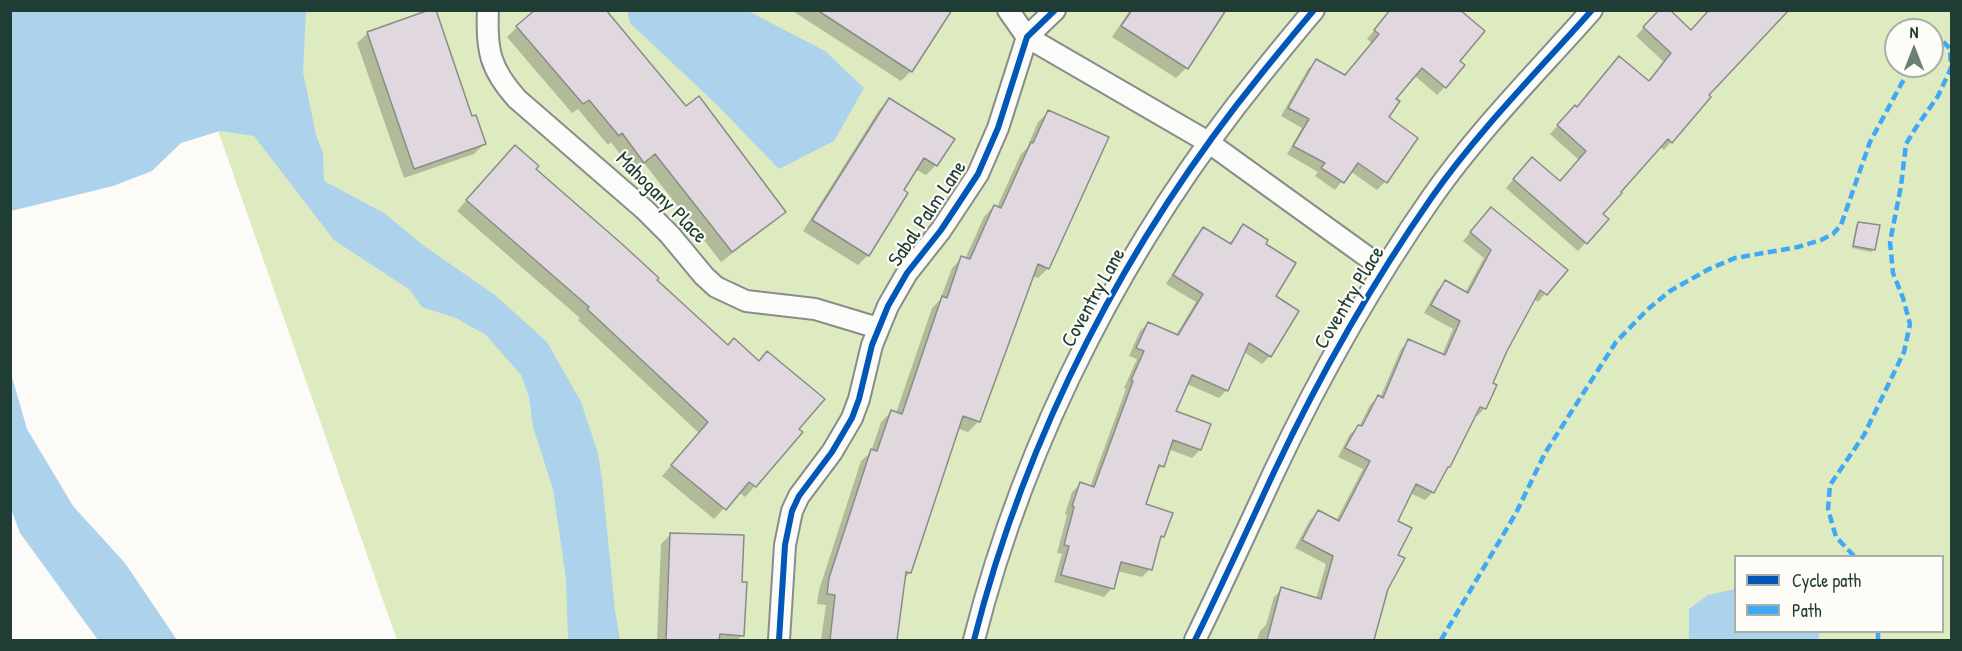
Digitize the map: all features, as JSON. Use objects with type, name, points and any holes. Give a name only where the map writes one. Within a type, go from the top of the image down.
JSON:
[{"type":"street","name":"Mahogany Place","points":[[488,10],[487,39],[490,56],[506,87],[645,210],[716,287],[746,302],[815,309],[878,328]]},
{"type":"street","points":[[1008,10],[1027,37],[1055,10]]},
{"type":"street","name":"Coventry Lane","points":[[974,640],[1009,525],[1042,440],[1080,356],[1123,276],[1208,142],[1314,10]]},
{"type":"street","name":"Coventry Place","points":[[1195,640],[1275,470],[1328,368],[1384,269],[1433,195],[1482,133],[1592,10]]},
{"type":"street","name":"Sabal Palm Lane","points":[[779,640],[785,545],[792,511],[799,496],[832,452],[852,418],[872,345],[888,306],[907,273],[941,230],[978,174],[998,128],[1027,37]]},
{"type":"street","name":"Coventry Place","points":[[1027,37],[1208,142],[1384,269]]},
{"type":"green space","points":[[176,11],[1951,11],[1951,640],[397,640]]},
{"type":"water","points":[[11,10],[306,11],[303,72],[316,135],[323,153],[324,181],[384,213],[424,246],[495,295],[547,342],[581,402],[598,453],[620,640],[568,640],[566,579],[553,489],[533,427],[529,397],[521,375],[486,335],[456,318],[422,307],[410,290],[334,240],[254,136],[220,131],[181,143],[152,171],[113,186],[11,211]]},
{"type":"water","points":[[627,11],[748,11],[825,51],[864,88],[834,141],[779,169],[716,104],[630,23]]},
{"type":"water","points":[[10,370],[27,429],[73,506],[125,563],[177,640],[98,640],[20,533],[11,509]]},
{"type":"water","points":[[1734,589],[1734,633],[1820,633],[1818,640],[1689,640],[1689,609],[1708,595]]},
{"type":"building","points":[[429,10],[436,10],[472,116],[476,115],[486,144],[414,169],[367,32]]},
{"type":"building","points":[[535,10],[606,10],[686,106],[699,96],[786,212],[732,252],[655,154],[644,163],[622,133],[619,136],[589,100],[583,104],[516,26]]},
{"type":"building","points":[[817,10],[952,10],[912,72]]},
{"type":"building","points":[[1132,10],[1226,10],[1188,69],[1121,26]]},
{"type":"building","points":[[1390,10],[1460,10],[1485,31],[1460,61],[1465,65],[1446,88],[1422,68],[1396,99],[1400,101],[1389,117],[1418,138],[1387,183],[1358,163],[1344,183],[1321,168],[1325,163],[1293,146],[1309,119],[1288,108],[1316,59],[1345,75],[1379,34],[1374,30]]},
{"type":"building","points":[[1659,10],[1670,10],[1691,30],[1709,10],[1789,10],[1709,95],[1711,97],[1672,143],[1668,139],[1621,192],[1603,214],[1609,219],[1587,244],[1513,179],[1532,157],[1560,181],[1586,151],[1557,125],[1575,105],[1577,107],[1619,56],[1649,81],[1671,53],[1643,27]]},
{"type":"building","points":[[889,98],[955,139],[937,166],[924,158],[904,190],[908,193],[869,256],[812,220]]},
{"type":"building","points":[[1048,110],[1109,137],[1049,269],[1038,264],[980,422],[963,416],[911,573],[906,572],[897,640],[830,640],[835,595],[827,594],[829,578],[871,449],[877,451],[891,410],[902,414],[942,296],[947,298],[961,256],[970,259],[994,205],[1001,208]]},
{"type":"building","points":[[515,145],[539,166],[536,169],[622,244],[659,278],[657,280],[728,345],[734,338],[759,361],[767,351],[825,399],[799,429],[803,432],[756,487],[749,482],[726,510],[671,465],[708,422],[587,309],[589,307],[466,200]]},
{"type":"building","points":[[1491,207],[1568,270],[1547,295],[1540,290],[1507,351],[1493,383],[1497,385],[1486,409],[1480,407],[1450,467],[1434,493],[1416,484],[1398,521],[1412,528],[1398,555],[1405,558],[1388,589],[1374,640],[1267,640],[1281,587],[1321,599],[1333,556],[1302,540],[1318,510],[1339,521],[1370,461],[1345,448],[1358,425],[1362,426],[1378,395],[1383,398],[1408,339],[1445,355],[1460,321],[1431,305],[1445,280],[1468,293],[1491,250],[1470,232]]},
{"type":"building","points":[[1858,222],[1880,225],[1875,250],[1853,246]]},
{"type":"building","points":[[1243,224],[1268,240],[1266,244],[1296,263],[1276,296],[1299,311],[1271,357],[1249,343],[1228,391],[1192,375],[1176,411],[1211,424],[1201,450],[1173,440],[1164,467],[1159,465],[1146,504],[1173,513],[1164,537],[1161,536],[1152,570],[1121,562],[1114,589],[1061,575],[1069,546],[1064,545],[1074,507],[1072,506],[1080,482],[1094,487],[1133,381],[1131,380],[1144,351],[1136,348],[1148,322],[1178,335],[1203,294],[1173,275],[1203,227],[1231,244]]},
{"type":"building","points":[[670,533],[744,535],[742,582],[747,582],[744,636],[720,634],[719,640],[666,640]]},
{"type":"marked path","points":[[1853,555],[1836,537],[1828,509],[1830,485],[1864,435],[1904,352],[1910,324],[1893,273],[1890,242],[1901,186],[1906,144],[1938,96],[1951,68],[1950,49],[1944,42]]},
{"type":"marked path","points":[[1441,640],[1516,513],[1545,453],[1616,342],[1647,310],[1670,291],[1709,269],[1735,258],[1798,247],[1833,234],[1841,225],[1870,142],[1905,78]]},
{"type":"marked path","points":[[1878,633],[1878,640]]},
{"type":"cycle path","points":[[779,640],[785,545],[792,511],[799,496],[832,452],[852,418],[872,345],[888,306],[907,273],[941,230],[978,174],[998,128],[1027,37],[1055,10]]},
{"type":"cycle path","points":[[974,640],[996,563],[1022,488],[1087,341],[1168,202],[1213,136],[1314,10]]},
{"type":"cycle path","points":[[1195,640],[1309,401],[1388,263],[1432,197],[1469,148],[1592,10]]}]
